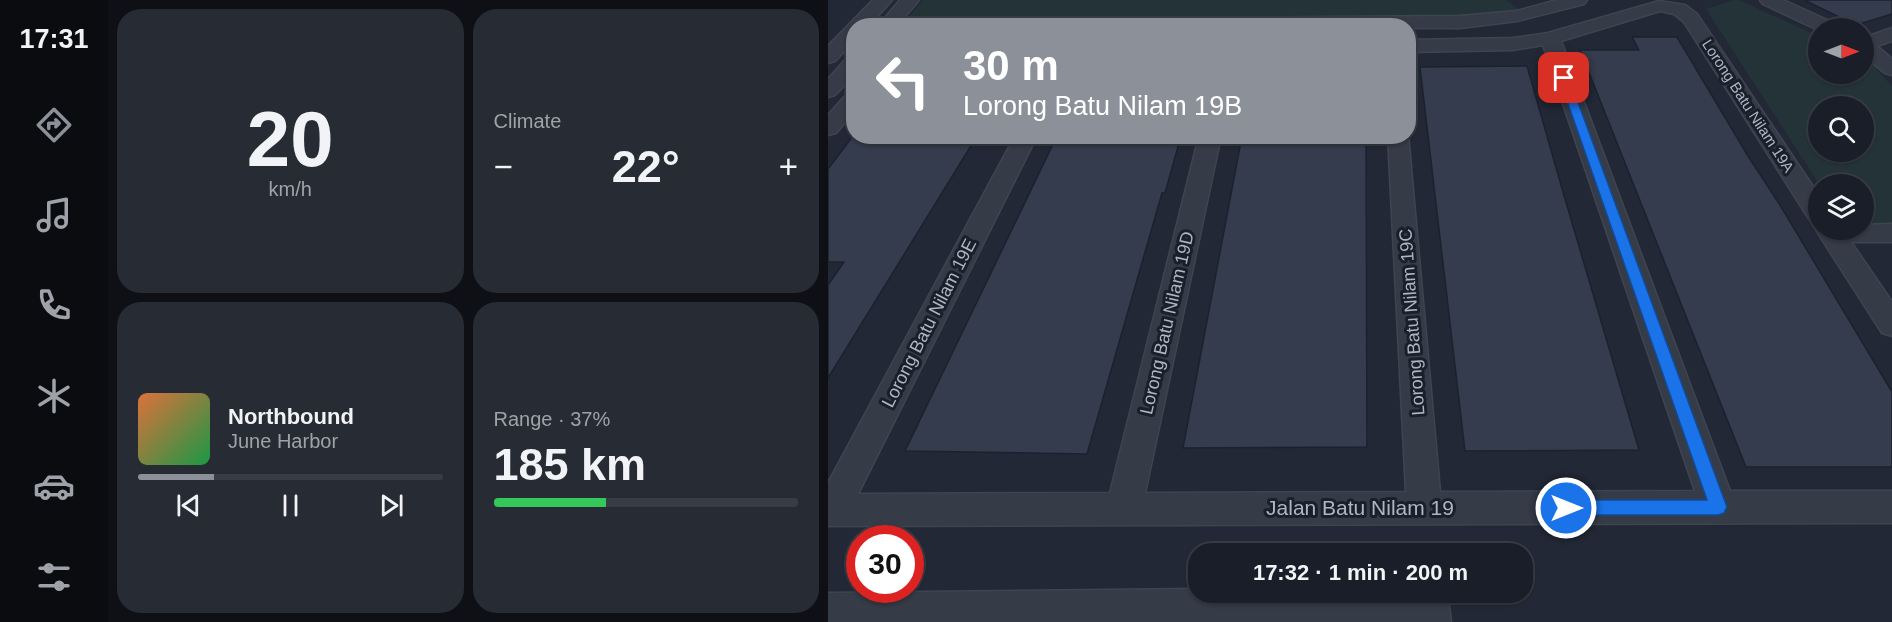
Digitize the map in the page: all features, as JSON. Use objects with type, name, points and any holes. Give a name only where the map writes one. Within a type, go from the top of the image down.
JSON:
[{"type":"street","points":[[866,18],[882,0]]},
{"type":"street","points":[[894,18],[910,0]]},
{"type":"street","points":[[1416,24],[1485,21],[1517,16],[1579,0],[1596,11]]},
{"type":"street","points":[[1416,36],[1467,36],[1510,32],[1634,0]]},
{"type":"street","points":[[1769,0],[1808,18]]},
{"type":"street","name":"Lorong Batu Nilam 19A","points":[[1550,38],[1659,6],[1679,9],[1691,18],[1808,196]]},
{"type":"street","points":[[1874,41],[1892,34]]},
{"type":"street","points":[[1416,46],[1513,44],[1550,38],[1718,507]]},
{"type":"street","points":[[828,57],[846,40]]},
{"type":"street","points":[[1874,54],[1892,69]]},
{"type":"street","points":[[828,91],[846,71]]},
{"type":"street","points":[[828,128],[846,107]]},
{"type":"street","name":"Lorong Batu Nilam 19E","points":[[830,510],[1022,144]]},
{"type":"street","name":"Lorong Batu Nilam 19D","points":[[1124,509],[1208,144]]},
{"type":"street","name":"Lorong Batu Nilam 19C","points":[[1400,144],[1424,508]]},
{"type":"street","points":[[1874,231],[1892,233]]},
{"type":"street","name":"Lorong Batu Nilam 19A","points":[[1837,240],[1892,325]]},
{"type":"street","name":"Jalan Batu Nilam 19","points":[[830,510],[1892,507]]},
{"type":"street","points":[[828,613],[1105,616],[1431,614]]},
{"type":"shaded area","points":[[923,0],[1506,0],[1521,11],[1440,18],[908,17]]},
{"type":"shaded area","points":[[1739,0],[1808,31],[1808,84],[1874,84],[1874,66],[1892,86],[1892,224],[1874,225],[1874,174],[1813,174],[1706,9]]},
{"type":"building","points":[[1804,0],[1892,0],[1892,14],[1874,20],[1841,18]]},
{"type":"building","points":[[1632,37],[1677,37],[1780,205],[1892,392],[1892,467],[1746,467],[1580,50],[1639,50]]},
{"type":"building","points":[[1527,66],[1639,450],[1465,451],[1420,67]]},
{"type":"building","points":[[847,144],[972,144],[828,378],[828,285],[844,262],[828,262],[828,169]]},
{"type":"building","points":[[1053,144],[1179,144],[1165,193],[1162,193],[1087,454],[905,451]]},
{"type":"building","points":[[1240,144],[1366,144],[1367,447],[1183,448]]},
{"type":"route","points":[[1564,78],[1718,507],[1566,508]]}]
